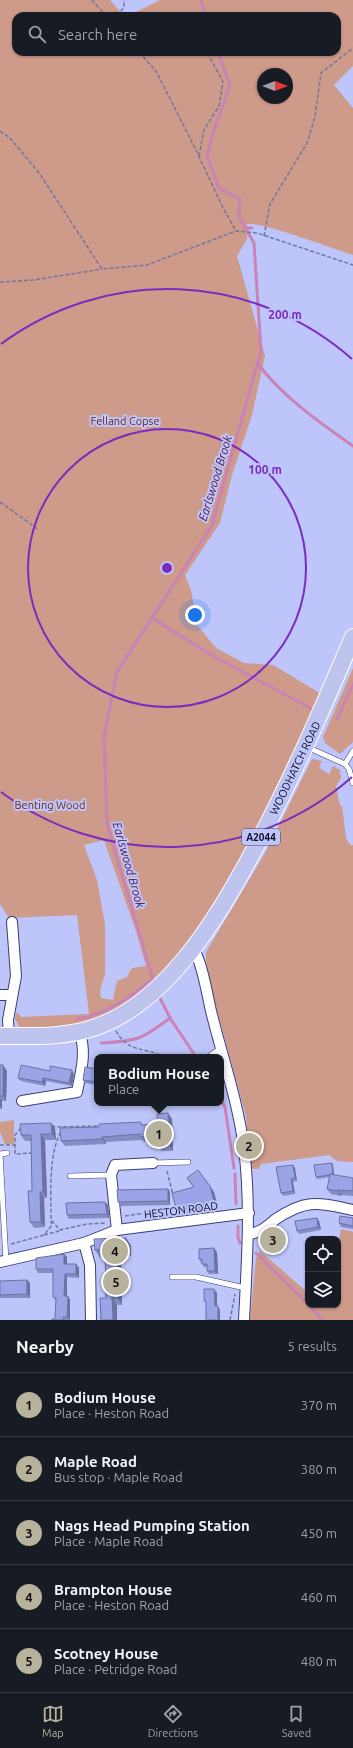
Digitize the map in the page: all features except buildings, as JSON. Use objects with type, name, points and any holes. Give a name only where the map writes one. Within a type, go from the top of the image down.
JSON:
[{"type":"main road","name":"WOODHATCH ROAD","points":[[4,1036],[46,1036],[96,1027],[110,1020],[154,990],[193,949],[238,880],[306,746],[353,638]]},
{"type":"street","points":[[4,1036],[16,976],[12,922]]},
{"type":"street","points":[[193,949],[199,959],[223,1054]]},
{"type":"street","points":[[0,995],[12,995]]},
{"type":"street","points":[[22,1101],[77,1092],[84,1060],[83,1040],[79,1031]]},
{"type":"street","points":[[224,1058],[234,1093],[247,1180],[249,1234],[241,1287],[244,1320]]},
{"type":"street","points":[[116,1223],[111,1175],[115,1165],[153,1163]]},
{"type":"street","points":[[249,1234],[263,1230],[277,1219],[305,1204],[317,1203],[353,1210]]},
{"type":"street","name":"HESTON ROAD","points":[[3,1262],[84,1243],[116,1223],[249,1213]]},
{"type":"street","points":[[84,1243],[90,1265],[91,1320]]},
{"type":"lane","points":[[306,746],[351,768],[353,783]]},
{"type":"lane","points":[[345,764],[353,751]]},
{"type":"lane","points":[[212,1054],[221,1048]]},
{"type":"lane","points":[[3,1262],[5,1246],[0,1153],[7,1153]]},
{"type":"lane","points":[[153,1163],[188,1162]]},
{"type":"lane","points":[[70,1176],[111,1175]]},
{"type":"lane","points":[[172,1276],[196,1277],[241,1287]]},
{"type":"path","points":[[92,0],[102,12]]},
{"type":"path","points":[[120,12],[124,7],[124,0]]},
{"type":"path","points":[[264,236],[270,204],[307,143],[315,117],[321,73],[353,48]]},
{"type":"path","points":[[142,56],[156,71],[199,156],[223,208],[236,231]]},
{"type":"path","points":[[199,156],[204,130],[219,106],[223,82],[209,56]]},
{"type":"path","points":[[0,131],[10,138],[38,173],[102,269]]},
{"type":"path","points":[[0,282],[34,280],[102,269],[147,265],[236,231],[257,233],[353,265]]},
{"type":"path","points":[[0,502],[39,530]]},
{"type":"path","points":[[121,1040],[134,1049],[159,1054]]},
{"type":"path","points":[[23,1126],[15,1135],[15,1154],[31,1153]]},
{"type":"path","points":[[45,1126],[107,1126]]},
{"type":"path","points":[[44,1235],[52,1224],[53,1165],[60,1132],[64,1126]]},
{"type":"path","points":[[5,1246],[60,1230],[87,1224],[116,1223],[176,1208],[167,1171]]},
{"type":"path","points":[[51,1220],[60,1230]]},
{"type":"path","points":[[230,1320],[241,1287]]},
{"type":"green space","name":"Felland Copse","points":[[0,0],[110,0],[120,12],[12,12],[12,56],[341,56],[341,12],[136,12],[160,0],[353,0],[353,66],[334,85],[353,108],[353,255],[282,231],[255,224],[247,224],[247,239],[237,256],[265,356],[252,415],[232,475],[220,523],[185,575],[191,590],[197,625],[216,648],[244,663],[273,665],[323,695],[221,901],[186,951],[151,985],[118,1010],[90,1022],[57,1028],[29,1029],[19,1027],[15,1018],[17,1012],[21,1017],[89,1014],[77,915],[9,918],[0,904]],"holes":[[[104,840],[136,931],[146,966],[132,968],[127,977],[117,981],[113,1000],[101,998],[100,990],[105,974],[105,924],[97,880],[84,845]]]},
{"type":"green space","points":[[353,668],[353,742],[340,754],[325,743],[323,737]]},
{"type":"green space","points":[[312,759],[322,761],[319,768],[329,774],[333,766],[340,770],[341,778],[336,786],[340,806],[342,806],[346,838],[350,845],[353,845],[353,1162],[337,1161],[329,1155],[261,1164],[259,1169],[253,1169],[251,1167],[246,1116],[211,988],[206,962],[206,952],[264,855]]},
{"type":"green space","points":[[14,1120],[14,1144],[5,1144],[0,1132],[0,1122]]},
{"type":"green space","points":[[341,1229],[353,1232],[353,1320],[250,1320],[256,1258],[260,1251],[305,1290],[305,1308],[341,1308],[341,1236],[340,1236]]},
{"type":"waterway","name":"Earlswood Brook","points":[[201,0],[204,12]]},
{"type":"waterway","name":"Earlswood Brook","points":[[154,983],[107,824],[104,736],[117,672],[212,525],[261,351],[254,243],[239,217],[240,199],[219,188],[207,156],[213,133],[230,85],[219,56]]},
{"type":"waterway","name":"Earlswood Brook","points":[[245,228],[252,228]]},
{"type":"waterway","points":[[258,364],[290,398],[353,446]]},
{"type":"waterway","points":[[152,618],[213,656],[314,710]]},
{"type":"waterway","points":[[337,719],[353,684]]},
{"type":"waterway","points":[[77,1019],[108,1009],[126,999],[152,980]]},
{"type":"waterway","name":"Earlswood Brook","points":[[158,994],[170,1018],[194,1054]]},
{"type":"waterway","points":[[101,1043],[138,1038],[152,1031],[170,1018]]},
{"type":"waterway","name":"Earlswood Brook","points":[[224,1105],[234,1168]]},
{"type":"waterway","points":[[235,1174],[236,1204]]},
{"type":"waterway","points":[[238,1226],[238,1238],[240,1243]]},
{"type":"waterway","points":[[256,1253],[305,1301]]},
{"type":"waterway","points":[[312,1308],[323,1320]]},
{"type":"place","name":"Bodium House","points":[[159,1134]]},
{"type":"place","name":"Maple Road","points":[[249,1146]]},
{"type":"place","name":"Nags Head Pumping Station","points":[[273,1240]]},
{"type":"place","name":"Brampton House","points":[[115,1251]]},
{"type":"place","name":"Scotney House","points":[[116,1282]]},
{"type":"park label","name":"Benting Wood","points":[[50,805]]}]
